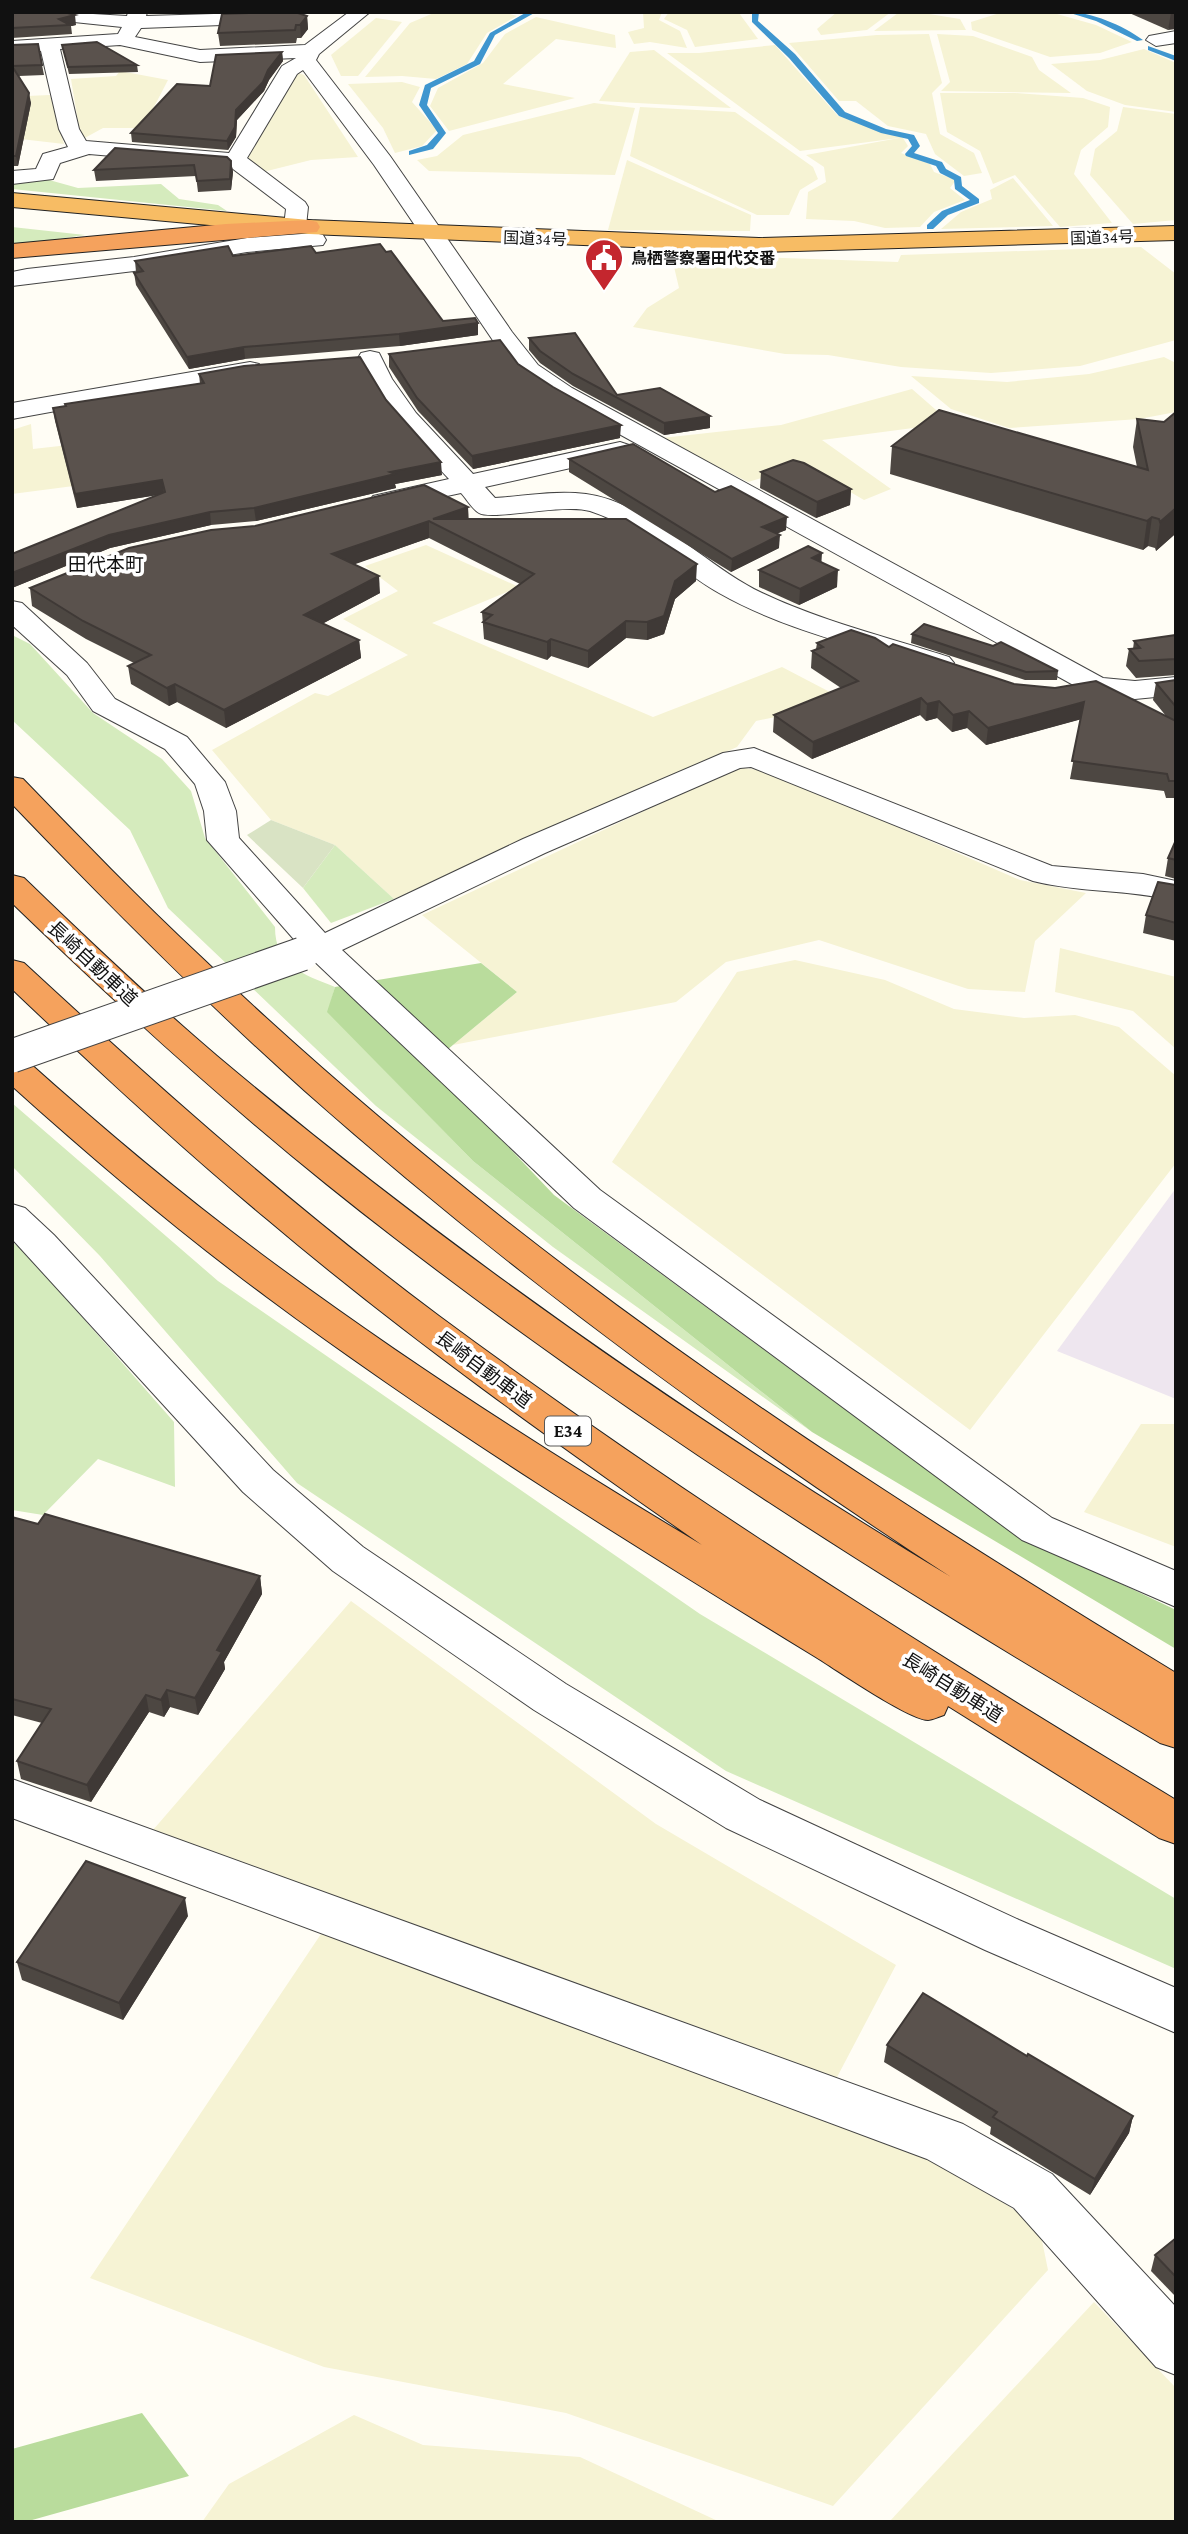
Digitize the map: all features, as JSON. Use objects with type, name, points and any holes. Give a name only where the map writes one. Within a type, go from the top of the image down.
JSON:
[{"type":"highway","name":"国道34号","points":[[15,200],[306,231],[760,245],[1176,233]]},
{"type":"highway","points":[[12,251],[226,230],[306,231]]},
{"type":"highway","points":[[12,786],[149,926],[307,1074],[496,1233],[713,1394],[855,1492],[1013,1596],[1176,1696]]},
{"type":"highway","name":"長崎自動車道","points":[[12,885],[157,1022],[265,1114],[380,1206],[509,1303],[656,1406],[834,1525],[1176,1730]]},
{"type":"highway","name":"長崎自動車道","points":[[12,970],[95,1051],[205,1147],[322,1244],[469,1358],[603,1456],[777,1576],[967,1697],[1176,1824]]},
{"type":"highway","points":[[12,1067],[186,1214],[281,1288],[419,1384],[759,1602],[945,1713],[1176,1844]]},
{"type":"street","points":[[68,12],[74,16],[132,24],[303,18],[335,30]]},
{"type":"street","points":[[235,160],[289,70],[335,30],[361,12]]},
{"type":"street","points":[[12,47],[132,24]]},
{"type":"street","points":[[132,24],[130,43],[188,55],[308,55]]},
{"type":"street","points":[[44,43],[50,47],[69,129],[78,147],[83,149]]},
{"type":"street","points":[[308,55],[506,341],[529,370],[563,393],[649,440],[814,544],[1096,686]]},
{"type":"street","points":[[12,178],[45,174],[51,159],[83,149],[235,160],[297,207],[306,231],[275,240],[133,264],[12,279]]},
{"type":"street","points":[[480,345],[506,341]]},
{"type":"street","points":[[342,361],[380,358],[378,378],[392,401],[488,507],[564,501],[597,504],[655,538],[742,581],[780,611],[970,674]]},
{"type":"street","points":[[17,410],[245,369],[273,367]]},
{"type":"street","points":[[362,507],[467,481],[614,452],[649,440]]},
{"type":"street","points":[[12,601],[37,591]]},
{"type":"street","points":[[12,609],[78,669],[104,705],[176,743],[210,782],[220,811],[223,840],[311,951],[587,1199],[1037,1529],[1176,1590]]},
{"type":"street","points":[[1053,693],[1096,686],[1135,690],[1176,685]]},
{"type":"street","points":[[12,1056],[311,951],[534,846],[734,759],[754,757],[1044,874],[1066,879],[1153,884],[1176,891]]},
{"type":"street","points":[[12,1217],[50,1253],[258,1481],[359,1567],[550,1697],[743,1814],[989,1929],[1176,2011]]},
{"type":"street","points":[[12,1798],[945,2141],[1033,2192],[1176,2348]]},
{"type":"shaded area","points":[[436,12],[502,12],[517,16],[487,33],[467,64],[436,79],[365,77],[410,23]]},
{"type":"shaded area","points":[[643,12],[662,12],[659,20],[680,31],[687,48],[650,42],[634,44],[628,32],[644,28]]},
{"type":"shaded area","points":[[669,12],[739,13],[758,39],[695,47],[687,30],[664,19]]},
{"type":"shaded area","points":[[837,12],[891,12],[867,30],[821,35],[817,29]]},
{"type":"shaded area","points":[[1003,12],[1050,12],[1096,25],[1132,42],[1100,53],[1050,57],[972,30],[971,22]]},
{"type":"shaded area","points":[[898,13],[923,13],[960,19],[966,30],[874,31]]},
{"type":"shaded area","points":[[536,17],[615,35],[616,48],[556,39],[503,84],[575,98],[449,131],[430,106],[438,88],[483,63],[505,34]]},
{"type":"shaded area","points":[[376,18],[402,22],[358,76],[341,76],[331,55]]},
{"type":"shaded area","points":[[929,34],[942,83],[932,93],[940,134],[974,153],[982,173],[964,176],[935,154],[926,134],[888,126],[856,101],[839,101],[789,43],[877,35]]},
{"type":"shaded area","points":[[937,34],[973,36],[1032,57],[1039,70],[1071,93],[941,91],[950,82]]},
{"type":"shaded area","points":[[775,45],[838,116],[903,138],[908,146],[901,153],[930,164],[934,172],[956,180],[950,188],[965,200],[934,212],[920,227],[885,228],[854,221],[806,219],[808,192],[826,182],[824,167],[806,155],[899,138],[800,151],[667,53],[699,53]]},
{"type":"shaded area","points":[[1144,49],[1176,63],[1176,112],[1125,105],[1087,91],[1051,64],[1100,60]]},
{"type":"shaded area","points":[[654,50],[731,108],[599,101],[630,52]]},
{"type":"shaded area","points":[[120,71],[168,80],[143,128],[103,128],[81,140],[71,79],[116,76]]},
{"type":"shaded area","points":[[293,71],[304,75],[358,157],[311,160],[263,172],[240,154]]},
{"type":"shaded area","points":[[402,82],[420,87],[412,102],[437,130],[422,146],[395,153],[383,128],[348,84]]},
{"type":"shaded area","points":[[940,93],[1015,93],[1083,98],[1110,107],[1108,127],[1081,150],[1074,174],[1112,223],[1060,227],[1015,175],[993,184],[980,151],[947,132]]},
{"type":"shaded area","points":[[50,95],[64,144],[12,138],[12,113],[29,112],[27,96]]},
{"type":"shaded area","points":[[594,103],[635,108],[615,175],[429,171],[417,160],[437,156],[463,135]]},
{"type":"shaded area","points":[[640,107],[735,112],[813,167],[818,179],[800,190],[789,215],[757,215],[630,156]]},
{"type":"shaded area","points":[[1123,107],[1176,114],[1176,220],[1133,224],[1090,175],[1095,149],[1117,131]]},
{"type":"shaded area","points":[[627,160],[751,215],[750,231],[608,230]]},
{"type":"shaded area","points":[[1013,178],[1053,226],[941,229],[961,212],[992,199],[990,190]]},
{"type":"shaded area","points":[[1141,247],[1176,274],[1176,340],[1080,366],[991,373],[901,367],[828,355],[785,354],[633,327],[647,308],[679,288],[671,254],[898,262],[901,255]]},
{"type":"shaded area","points":[[1164,357],[1176,363],[1176,412],[1139,419],[1009,428],[951,409],[911,376],[1007,382],[1089,374]]},
{"type":"shaded area","points":[[912,389],[951,423],[822,440],[891,489],[864,500],[804,465],[748,482],[662,438],[781,425]]},
{"type":"shaded area","points":[[31,424],[33,449],[175,433],[189,471],[12,494],[12,430]]},
{"type":"shaded area","points":[[426,545],[519,587],[432,623],[653,717],[782,667],[849,702],[756,721],[737,747],[394,899],[335,845],[271,820],[212,750],[315,693],[328,696],[408,655],[343,619],[398,591],[365,566]]},
{"type":"shaded area","points":[[738,767],[771,772],[1020,880],[1086,893],[1035,941],[1025,992],[968,989],[819,940],[726,962],[676,1002],[453,1045],[517,992],[422,915]]},
{"type":"shaded area","points":[[1060,948],[1176,977],[1176,1049],[1133,1011],[1055,992]]},
{"type":"shaded area","points":[[795,960],[885,980],[954,1009],[1024,1018],[1075,1015],[1119,1027],[1176,1076],[1176,1163],[970,1430],[612,1162],[737,972]]},
{"type":"shaded area","points":[[1176,1188],[1176,1399],[1057,1351]]},
{"type":"shaded area","points":[[1141,1424],[1176,1424],[1176,1547],[1084,1512]]},
{"type":"shaded area","points":[[351,1601],[656,1824],[896,1965],[835,2081],[153,1830]]},
{"type":"shaded area","points":[[321,1934],[941,2162],[1039,2226],[1048,2270],[833,2506],[566,2413],[324,2367],[90,2278]]},
{"type":"shaded area","points":[[1094,2302],[1176,2388],[1176,2522],[889,2522]]},
{"type":"shaded area","points":[[354,2415],[423,2445],[580,2457],[720,2522],[202,2522],[229,2484]]},
{"type":"green space","points":[[42,178],[78,188],[161,184],[179,199],[218,205],[227,211],[12,189],[12,185]]},
{"type":"green space","points":[[12,227],[85,235],[12,246]]},
{"type":"green space","points":[[12,635],[30,644],[93,713],[162,759],[191,791],[205,838],[275,927],[276,940],[286,960],[302,973],[335,987],[328,1012],[473,1161],[812,1432],[553,1247],[376,1106],[168,908],[130,830],[12,720]]},
{"type":"green space","points":[[271,820],[335,845],[303,888],[247,835]]},
{"type":"green space","points":[[335,845],[394,899],[331,923],[303,888]]},
{"type":"green space","points":[[481,963],[517,992],[430,1064],[554,1195],[1010,1531],[1176,1610],[1176,1649],[812,1432],[473,1161],[327,1012],[335,987]]},
{"type":"green space","points":[[12,1103],[218,1281],[700,1614],[1176,1899],[1176,1969],[726,1771],[297,1483],[100,1256],[12,1166]]},
{"type":"green space","points":[[12,1242],[26,1253],[174,1422],[175,1487],[98,1459],[43,1515],[12,1510]]},
{"type":"green space","points":[[142,2413],[189,2476],[25,2522],[12,2522],[12,2449]]},
{"type":"building","points":[[12,12],[64,12],[75,15],[59,19],[70,25],[12,28]]},
{"type":"building","points":[[295,12],[307,16],[300,25],[296,25],[295,30],[218,33],[222,14]]},
{"type":"building","points":[[97,42],[137,65],[68,67],[62,45]]},
{"type":"building","points":[[38,44],[42,65],[12,66],[12,45]]},
{"type":"building","points":[[282,52],[268,70],[263,82],[236,110],[235,127],[227,141],[131,133],[177,84],[210,86],[216,55]]},
{"type":"building","points":[[12,66],[29,93],[16,156],[12,156]]},
{"type":"building","points":[[115,148],[227,157],[231,161],[230,179],[197,181],[194,165],[94,170]]},
{"type":"building","points":[[380,244],[386,252],[391,251],[443,321],[475,318],[478,323],[399,334],[244,347],[187,357],[134,273],[143,271],[135,261],[228,246],[233,256],[311,246],[316,253]]},
{"type":"building","points":[[575,333],[617,395],[660,388],[710,416],[664,423],[573,374],[540,351],[529,338]]},
{"type":"building","points":[[500,340],[518,364],[621,425],[472,456],[417,398],[389,354]]},
{"type":"building","points":[[360,357],[386,400],[441,462],[390,472],[395,474],[254,508],[210,512],[109,535],[12,573],[12,554],[165,492],[162,480],[75,494],[53,408],[204,383],[199,374],[244,366]]},
{"type":"building","points":[[939,410],[1148,470],[1137,419],[1164,422],[1176,412],[1176,508],[1160,522],[1152,517],[1147,521],[892,446]]},
{"type":"building","points":[[633,444],[715,492],[731,486],[787,517],[762,527],[780,535],[732,559],[569,459]]},
{"type":"building","points":[[793,460],[804,463],[851,489],[817,502],[761,472]]},
{"type":"building","points":[[424,485],[468,507],[433,519],[626,519],[697,564],[675,581],[664,616],[647,622],[626,621],[588,651],[551,639],[547,642],[483,622],[492,615],[482,612],[534,574],[429,521],[332,554],[379,576],[304,615],[359,640],[224,710],[175,684],[167,688],[128,666],[151,655],[83,621],[30,588],[129,548],[211,530],[255,526]]},
{"type":"building","points":[[808,546],[822,553],[812,558],[838,570],[800,589],[759,570]]},
{"type":"building","points":[[924,624],[993,646],[1001,642],[1058,671],[1026,672],[912,634]]},
{"type":"building","points":[[851,630],[875,638],[889,647],[893,644],[1014,684],[1055,688],[1096,681],[1176,721],[1176,781],[1169,781],[1167,774],[1072,761],[1084,702],[988,728],[969,711],[953,715],[939,701],[927,704],[921,698],[813,742],[774,715],[858,681],[812,651],[823,647],[817,643]]},
{"type":"building","points":[[1176,635],[1176,659],[1139,661],[1129,649],[1140,648],[1134,641]]},
{"type":"building","points":[[1176,680],[1176,707],[1156,683]]},
{"type":"building","points":[[1176,840],[1176,860],[1168,858]]},
{"type":"building","points":[[1158,882],[1176,885],[1176,923],[1146,915]]},
{"type":"building","points":[[45,1514],[260,1576],[217,1650],[222,1652],[195,1698],[167,1690],[161,1700],[146,1695],[87,1785],[17,1761],[51,1709],[12,1699],[12,1517],[38,1524]]},
{"type":"building","points":[[86,1861],[185,1898],[119,2003],[17,1962]]},
{"type":"building","points":[[923,1993],[1133,2116],[1095,2179],[993,2117],[997,2112],[887,2045]]},
{"type":"building","points":[[1176,2238],[1176,2277],[1155,2255]]},
{"type":"waterway","points":[[412,153],[430,147],[442,133],[423,105],[428,87],[477,62],[492,34],[533,12]]},
{"type":"waterway","points":[[756,12],[754,21],[792,56],[842,114],[884,131],[911,137],[916,146],[909,154],[939,164],[943,171],[958,179],[958,187],[976,201],[945,213],[930,227]]},
{"type":"waterway","points":[[1070,12],[1098,20],[1139,40]]},
{"type":"waterway","points":[[1151,48],[1176,59]]},
{"type":"place","name":"鳥栖警察署田代交番","points":[[604,292]]},
{"type":"district","name":"田代本町","points":[[106,564]]}]
